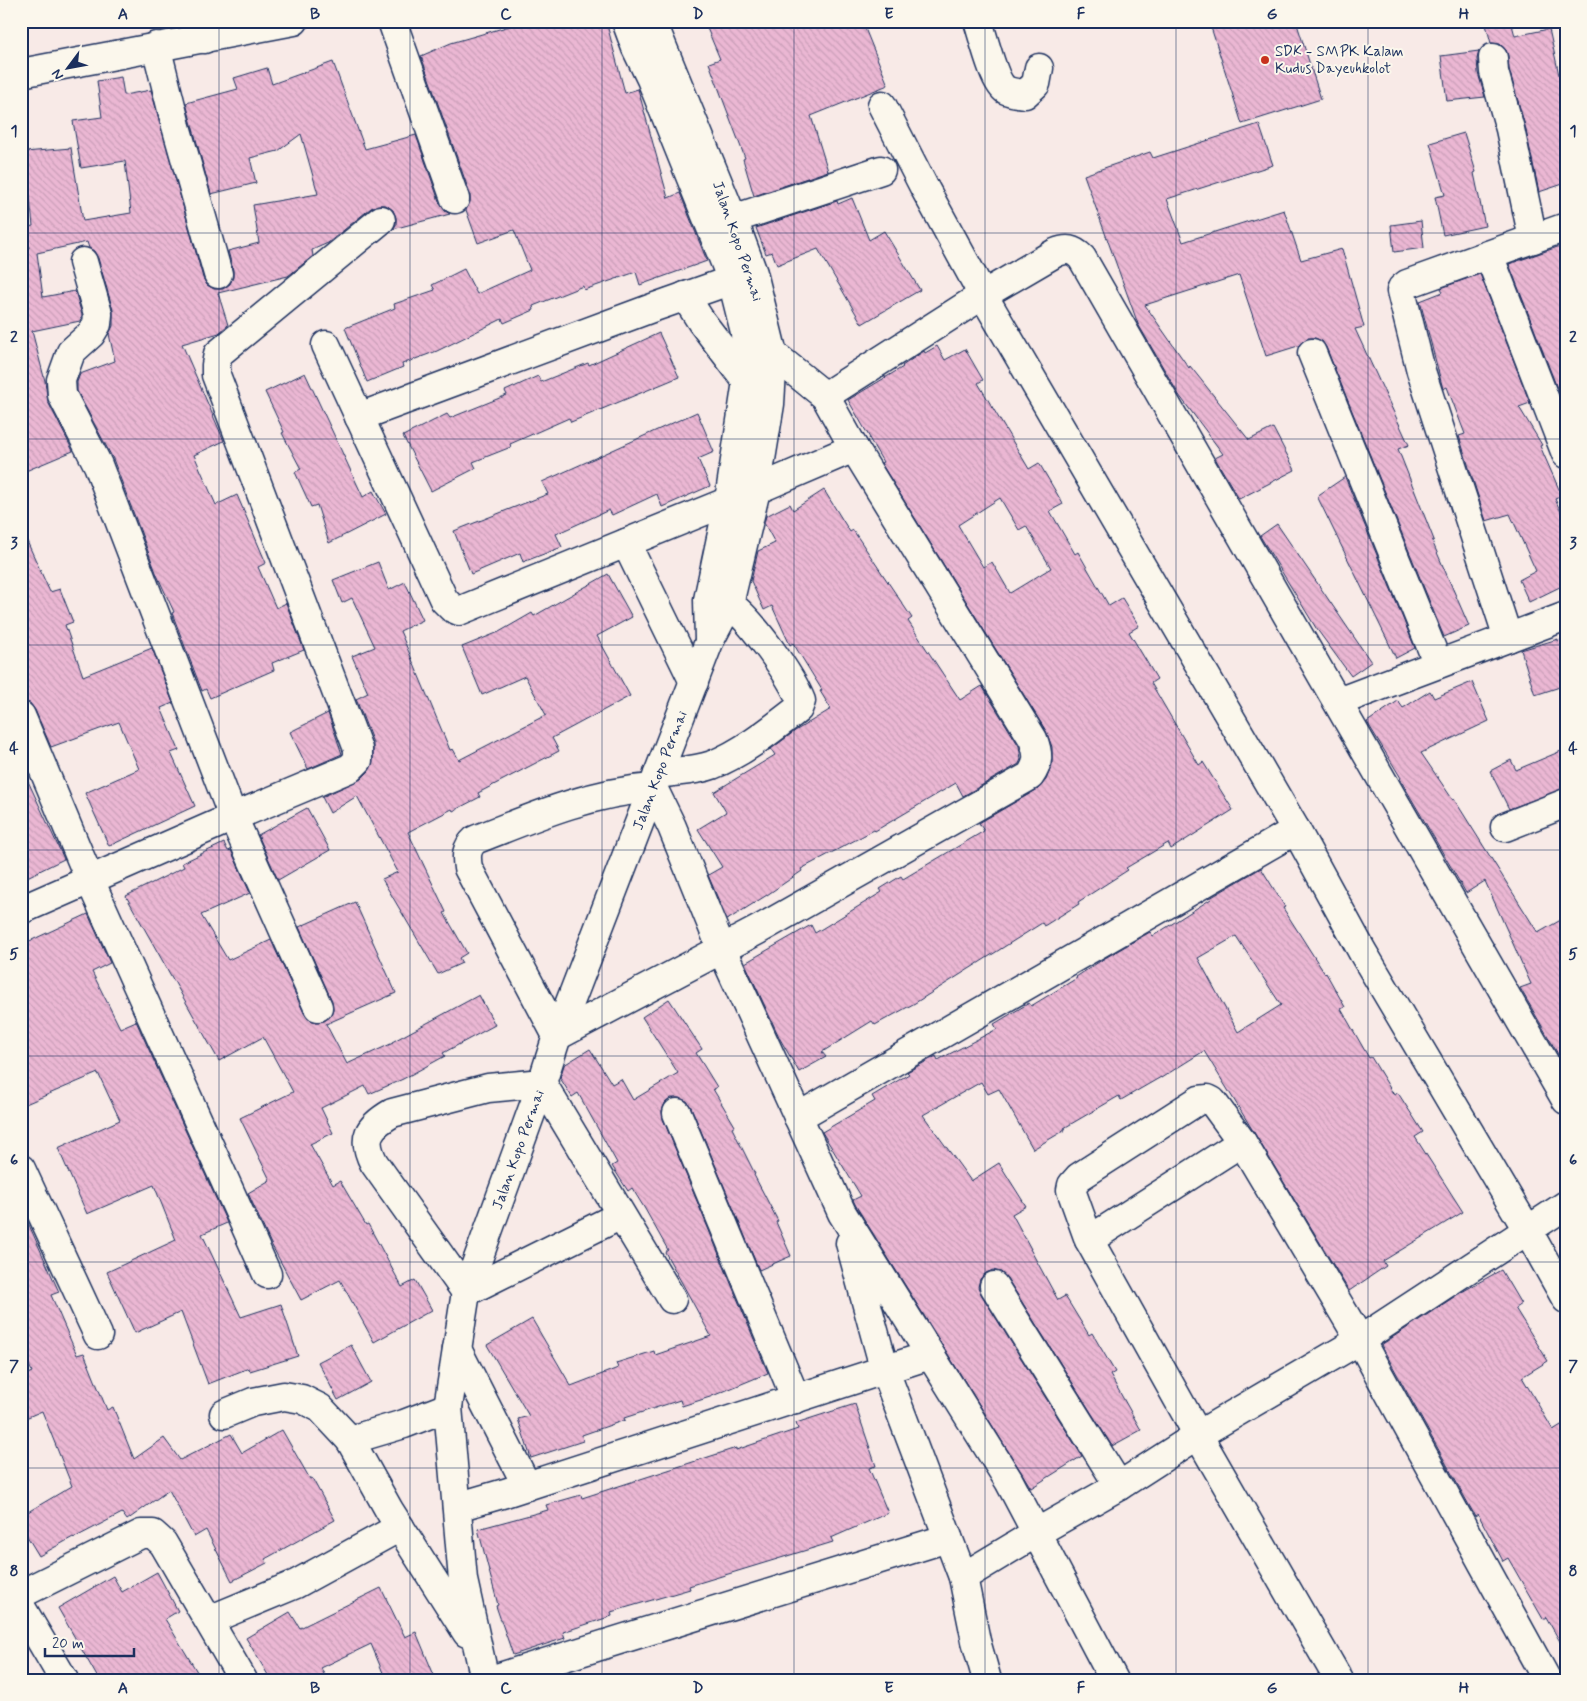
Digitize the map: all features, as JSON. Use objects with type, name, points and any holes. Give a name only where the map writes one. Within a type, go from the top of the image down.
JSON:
[{"type":"street","points":[[21,73],[156,46],[201,30],[294,21]]},
{"type":"street","points":[[392,21],[455,199]]},
{"type":"street","name":"Jalan Kopo Permai","points":[[626,21],[649,35],[651,79],[704,179],[773,354],[770,404],[756,490],[739,557],[718,602]]},
{"type":"street","points":[[978,21],[995,73],[1004,89],[1014,93],[1025,94],[1036,84],[1039,68]]},
{"type":"street","points":[[156,46],[176,126],[218,274]]},
{"type":"street","points":[[1493,58],[1494,72],[1510,129],[1533,239]]},
{"type":"street","points":[[882,106],[983,295],[1296,830],[1362,950],[1528,1231],[1566,1299]]},
{"type":"street","points":[[733,220],[881,170]]},
{"type":"street","name":"Jalan Kopo Permai","points":[[485,1680],[463,1580],[448,1407],[466,1292],[542,1083],[557,1036],[710,642],[718,602],[729,500],[747,382],[742,276],[733,220],[704,179]]},
{"type":"street","points":[[21,910],[90,878],[350,768],[358,760],[358,749],[216,375],[216,365],[218,354],[381,220]]},
{"type":"street","points":[[1508,638],[1421,371],[1401,294],[1402,288],[1407,284],[1566,227]]},
{"type":"street","points":[[825,396],[983,295],[1063,250],[1069,249],[1076,252],[1082,258],[1563,1088]]},
{"type":"street","points":[[1489,255],[1566,454]]},
{"type":"street","points":[[83,262],[98,314],[97,324],[91,334],[71,352],[61,380],[62,395],[98,465],[233,817],[318,1008]]},
{"type":"street","points":[[359,416],[742,276]]},
{"type":"street","points":[[685,296],[701,321],[747,382],[770,404]]},
{"type":"street","points":[[326,345],[444,600],[452,608],[459,611],[854,448]]},
{"type":"street","points":[[1312,353],[1438,664]]},
{"type":"street","points":[[718,602],[755,630],[796,687],[801,701],[798,709],[755,743],[711,765],[557,808],[475,840],[469,845],[466,859],[468,868],[557,1036],[722,950],[1030,776],[1036,767],[1038,759],[1037,749],[1033,739],[854,448],[825,396],[773,354]]},
{"type":"street","points":[[626,543],[694,682]]},
{"type":"street","points":[[1338,702],[1566,616]]},
{"type":"street","points":[[21,716],[90,878],[267,1274]]},
{"type":"street","points":[[655,781],[674,833],[722,950],[842,1213],[1009,1481],[1114,1680]]},
{"type":"street","points":[[1505,827],[1566,803]]},
{"type":"street","points":[[798,1117],[1296,830]]},
{"type":"street","points":[[621,1215],[466,1292],[374,1163],[369,1153],[367,1139],[371,1130],[378,1122],[392,1114],[488,1088],[542,1083],[672,1299]]},
{"type":"street","points":[[1339,1680],[1198,1435],[1089,1240],[1073,1195],[1072,1185],[1079,1177],[1199,1100],[1208,1099],[1216,1104],[1242,1142],[1360,1340],[1547,1680]]},
{"type":"street","points":[[677,1113],[796,1399]]},
{"type":"street","points":[[1089,1240],[1242,1142]]},
{"type":"street","points":[[21,1169],[98,1335]]},
{"type":"street","points":[[963,1577],[1119,1486],[1198,1435],[1360,1340],[1566,1205]]},
{"type":"street","points":[[842,1213],[885,1370],[963,1577],[976,1641],[987,1680]]},
{"type":"street","points":[[994,1286],[1119,1486]]},
{"type":"street","points":[[457,1349],[527,1486]]},
{"type":"street","points":[[457,1506],[527,1486],[930,1355]]},
{"type":"street","points":[[224,1414],[253,1402],[284,1396],[302,1399],[320,1408],[350,1440],[400,1527],[478,1651]]},
{"type":"street","points":[[350,1440],[404,1424],[448,1407]]},
{"type":"street","points":[[209,1620],[296,1584],[400,1527]]},
{"type":"street","points":[[21,1594],[141,1534],[148,1534],[159,1538],[243,1680]]},
{"type":"street","points":[[490,1680],[948,1538]]},
{"type":"street","points":[[21,1607],[64,1680]]},
{"type":"building","points":[[527,21],[606,21],[625,93],[638,89],[668,198],[680,193],[707,261],[640,285],[636,272],[584,290],[583,286],[533,306],[534,310],[504,323],[502,319],[437,351],[402,364],[403,367],[367,382],[345,328],[395,308],[394,304],[435,290],[432,285],[464,269],[477,294],[530,270],[514,230],[478,243],[466,210],[470,202],[470,194],[421,56],[451,43]]},
{"type":"building","points":[[704,21],[862,21],[888,85],[811,116],[828,171],[754,196],[743,159],[745,158],[709,63],[720,59]]},
{"type":"building","name":"SDK - SMPK Kalam Kudus Dayeuhkolot","points":[[1209,21],[1296,21],[1321,99],[1242,124]]},
{"type":"building","points":[[1485,21],[1511,21],[1515,36],[1549,29],[1563,93],[1559,94],[1566,126],[1566,183],[1539,192],[1525,126],[1509,69],[1508,56],[1506,50],[1500,44],[1491,43]]},
{"type":"building","points":[[1479,51],[1477,59],[1478,73],[1485,97],[1447,101],[1441,56]]},
{"type":"building","points":[[333,62],[365,149],[416,135],[440,204],[450,214],[393,229],[396,225],[396,218],[393,210],[386,205],[378,205],[371,208],[328,243],[312,250],[313,256],[288,276],[218,293],[228,325],[219,333],[182,344],[224,441],[194,455],[216,505],[237,495],[266,563],[258,567],[276,608],[286,603],[304,650],[272,663],[274,670],[210,698],[206,689],[202,691],[172,613],[174,612],[157,575],[113,459],[77,391],[77,382],[80,374],[115,361],[109,334],[113,326],[113,310],[98,258],[94,251],[89,248],[87,242],[37,253],[43,297],[75,291],[82,315],[80,321],[32,331],[45,381],[48,402],[73,451],[21,473],[21,248],[29,248],[24,228],[33,226],[25,152],[71,148],[83,221],[131,213],[125,161],[81,168],[73,121],[102,117],[97,81],[121,77],[124,95],[151,90],[203,278],[207,285],[214,289],[223,289],[230,284],[233,277],[228,251],[259,243],[253,205],[318,194],[301,134],[278,151],[250,158],[256,183],[211,194],[186,103],[238,89],[234,78],[267,68],[272,84]]},
{"type":"building","points":[[1259,124],[1273,165],[1167,199],[1183,242],[1284,210],[1301,260],[1342,249],[1364,327],[1355,329],[1409,445],[1398,449],[1434,540],[1432,541],[1469,626],[1444,637],[1322,341],[1315,338],[1307,338],[1298,346],[1266,356],[1239,275],[1145,305],[1189,368],[1190,366],[1249,440],[1273,428],[1295,470],[1239,499],[1215,458],[1223,454],[1179,395],[1138,324],[1084,175],[1150,152],[1153,158]]},
{"type":"building","points":[[1464,133],[1476,172],[1474,173],[1485,226],[1443,235],[1435,197],[1445,195],[1430,143]]},
{"type":"building","points":[[852,198],[869,240],[884,231],[920,290],[862,324],[818,249],[777,265],[772,252],[766,254],[756,228],[837,201],[838,204]]},
{"type":"building","points":[[1421,221],[1424,248],[1394,252],[1391,225]]},
{"type":"building","points":[[1566,244],[1566,390],[1559,393],[1509,264]]},
{"type":"building","points":[[1480,274],[1530,403],[1519,407],[1542,445],[1540,446],[1562,496],[1555,499],[1566,523],[1566,584],[1529,602],[1519,580],[1536,571],[1510,514],[1486,521],[1459,436],[1465,434],[1447,387],[1443,389],[1420,301],[1443,292],[1441,288]]},
{"type":"building","points":[[659,333],[679,377],[571,422],[569,418],[510,444],[511,447],[473,462],[476,468],[431,491],[403,436],[447,414],[450,418],[507,395],[505,391],[538,376],[541,382],[588,363],[589,365]]},
{"type":"building","points":[[937,346],[945,360],[965,349],[983,380],[978,383],[1029,469],[1039,463],[1063,504],[1050,511],[1075,554],[1078,552],[1109,606],[1122,598],[1139,626],[1129,632],[1157,679],[1151,683],[1199,765],[1203,762],[1233,810],[1171,849],[1168,843],[1126,868],[1128,870],[1078,902],[1079,904],[1044,926],[1042,923],[915,1003],[875,1025],[872,1021],[822,1052],[826,1057],[799,1072],[780,1039],[745,963],[811,925],[815,933],[882,892],[880,889],[901,876],[903,879],[984,831],[979,823],[1038,789],[1046,780],[1052,765],[1052,747],[1046,731],[881,463],[883,462],[848,400],[903,367],[924,351],[925,353]],"holes":[[[1000,498],[1019,530],[1026,526],[1051,568],[1010,593],[992,562],[983,567],[958,525]]]},
{"type":"building","points":[[305,373],[363,497],[373,491],[386,514],[329,543],[317,505],[311,507],[295,472],[301,469],[282,433],[284,432],[265,392]]},
{"type":"building","points":[[697,412],[714,452],[698,459],[710,486],[662,507],[657,494],[612,515],[609,510],[556,534],[562,547],[523,562],[520,553],[471,574],[454,531],[548,494],[542,482]]},
{"type":"building","points":[[1345,477],[1415,648],[1396,658],[1317,496]]},
{"type":"building","points":[[824,490],[850,532],[853,530],[912,618],[908,621],[960,700],[982,686],[1019,746],[1021,759],[1019,764],[963,796],[956,783],[875,831],[801,869],[802,871],[727,920],[708,875],[722,867],[698,829],[726,812],[714,792],[775,755],[771,749],[795,731],[831,709],[820,691],[822,690],[793,643],[790,645],[772,606],[764,610],[751,581],[758,551],[775,543],[764,523],[766,516],[790,504],[793,510]]},
{"type":"building","points":[[1277,524],[1371,662],[1351,676],[1316,628],[1260,536]]},
{"type":"building","points":[[21,528],[50,592],[60,589],[73,622],[65,625],[83,676],[152,648],[173,703],[161,708],[179,750],[171,753],[195,806],[109,846],[85,793],[139,769],[119,722],[51,747],[35,710],[30,703],[21,701]]},
{"type":"building","points":[[378,562],[389,590],[405,582],[423,620],[400,631],[450,750],[453,749],[459,760],[546,715],[525,676],[482,695],[462,647],[499,632],[532,613],[534,616],[608,574],[632,617],[597,636],[630,696],[552,738],[559,751],[478,793],[480,797],[408,832],[446,912],[444,913],[467,953],[459,958],[462,963],[438,974],[382,879],[398,872],[357,796],[330,813],[322,797],[361,779],[369,771],[373,761],[373,743],[356,699],[368,693],[352,656],[375,647],[352,598],[342,603],[333,580]]},
{"type":"building","points":[[1566,638],[1566,685],[1535,695],[1521,650]]},
{"type":"building","points":[[1472,682],[1489,721],[1421,753],[1454,799],[1538,933],[1566,917],[1566,1068],[1520,988],[1531,984],[1485,881],[1466,893],[1367,722],[1398,701],[1403,708],[1430,691],[1434,698]]},
{"type":"building","points":[[328,713],[342,754],[308,769],[290,732]]},
{"type":"building","points":[[1566,749],[1566,788],[1509,809],[1490,771],[1511,760],[1516,770]]},
{"type":"building","points":[[21,766],[64,859],[21,880]]},
{"type":"building","points":[[307,808],[330,850],[278,880],[258,835]]},
{"type":"building","points":[[224,843],[228,851],[231,850],[250,893],[201,915],[228,960],[271,940],[304,1013],[308,1019],[316,1022],[324,1021],[330,1017],[333,1009],[332,1001],[299,927],[355,902],[396,993],[326,1024],[347,1064],[393,1043],[479,995],[495,1025],[443,1053],[445,1056],[403,1079],[369,1094],[365,1086],[321,1108],[333,1133],[310,1144],[333,1185],[340,1181],[366,1225],[368,1224],[402,1287],[415,1280],[432,1310],[374,1342],[340,1280],[301,1300],[270,1242],[248,1193],[270,1180],[240,1118],[293,1092],[263,1037],[219,1061],[126,896],[184,867],[182,863]]},
{"type":"building","points":[[1261,868],[1285,907],[1283,908],[1326,973],[1345,1007],[1341,1009],[1369,1058],[1371,1057],[1394,1095],[1398,1093],[1423,1132],[1415,1137],[1463,1212],[1383,1261],[1386,1266],[1349,1291],[1204,1051],[1121,1100],[1119,1096],[1064,1128],[1065,1130],[1033,1149],[999,1089],[988,1094],[981,1082],[923,1115],[971,1181],[999,1163],[1026,1206],[1012,1214],[1030,1249],[1058,1300],[1065,1296],[1089,1335],[1092,1333],[1115,1372],[1110,1375],[1141,1430],[1112,1446],[1007,1278],[1001,1272],[993,1270],[986,1273],[980,1279],[978,1287],[981,1294],[1082,1456],[1031,1488],[856,1206],[853,1200],[861,1196],[822,1132],[875,1101],[872,1096],[909,1074],[907,1072],[936,1056],[938,1060],[997,1029],[994,1024],[1029,1003],[1031,1006],[1077,978],[1105,958],[1150,932],[1153,936],[1210,898]],"holes":[[[1236,936],[1281,1005],[1238,1032],[1198,958]]]},
{"type":"building","points":[[88,914],[110,963],[92,972],[120,1028],[136,1021],[227,1223],[202,1234],[241,1317],[281,1304],[298,1356],[250,1371],[249,1368],[208,1384],[181,1312],[135,1333],[107,1272],[176,1240],[154,1185],[87,1214],[58,1148],[120,1120],[98,1073],[21,1106],[21,945]]},
{"type":"building","points":[[669,999],[702,1049],[696,1053],[717,1087],[713,1089],[735,1126],[732,1128],[778,1221],[776,1222],[791,1256],[759,1270],[691,1107],[687,1101],[671,1098],[665,1103],[662,1111],[663,1119],[768,1373],[710,1397],[682,1406],[680,1400],[624,1418],[625,1420],[582,1435],[583,1441],[531,1458],[518,1419],[529,1416],[487,1345],[532,1319],[571,1386],[618,1368],[616,1363],[654,1351],[655,1355],[711,1336],[665,1252],[668,1250],[645,1209],[632,1188],[628,1191],[612,1166],[617,1163],[578,1093],[572,1097],[560,1078],[564,1065],[590,1049],[612,1084],[621,1079],[633,1100],[678,1073],[642,1017]]},
{"type":"building","points":[[21,1207],[59,1292],[51,1295],[77,1355],[84,1353],[107,1410],[113,1407],[134,1459],[164,1438],[180,1460],[231,1434],[242,1453],[282,1430],[335,1520],[265,1559],[267,1563],[232,1581],[206,1530],[194,1537],[169,1490],[127,1520],[122,1513],[39,1556],[21,1526],[21,1516],[72,1486],[42,1411],[21,1420],[21,1377],[32,1372],[21,1346]]},
{"type":"building","points":[[1501,1270],[1521,1304],[1515,1308],[1548,1361],[1522,1377],[1553,1430],[1566,1422],[1566,1652],[1546,1617],[1543,1619],[1508,1558],[1503,1561],[1478,1514],[1475,1516],[1381,1345],[1460,1293]]},
{"type":"building","points":[[351,1345],[371,1382],[338,1400],[318,1362]]},
{"type":"building","points":[[855,1404],[876,1466],[869,1468],[888,1513],[831,1538],[833,1542],[689,1586],[690,1589],[611,1612],[612,1616],[563,1632],[565,1638],[513,1655],[496,1606],[498,1605],[478,1529],[548,1510],[546,1505],[581,1495],[582,1498],[736,1448],[736,1450],[798,1429],[796,1423]]},
{"type":"building","points":[[157,1572],[178,1611],[165,1619],[202,1680],[99,1680],[58,1608],[113,1576],[122,1592]]},
{"type":"building","points":[[381,1588],[405,1637],[416,1632],[436,1680],[386,1680],[371,1644],[321,1668],[327,1680],[271,1680],[246,1638],[290,1612],[300,1628]]},
{"type":"place","name":"SDK - SMPK Kalam Kudus Dayeuhkolot","points":[[1265,60]]}]
